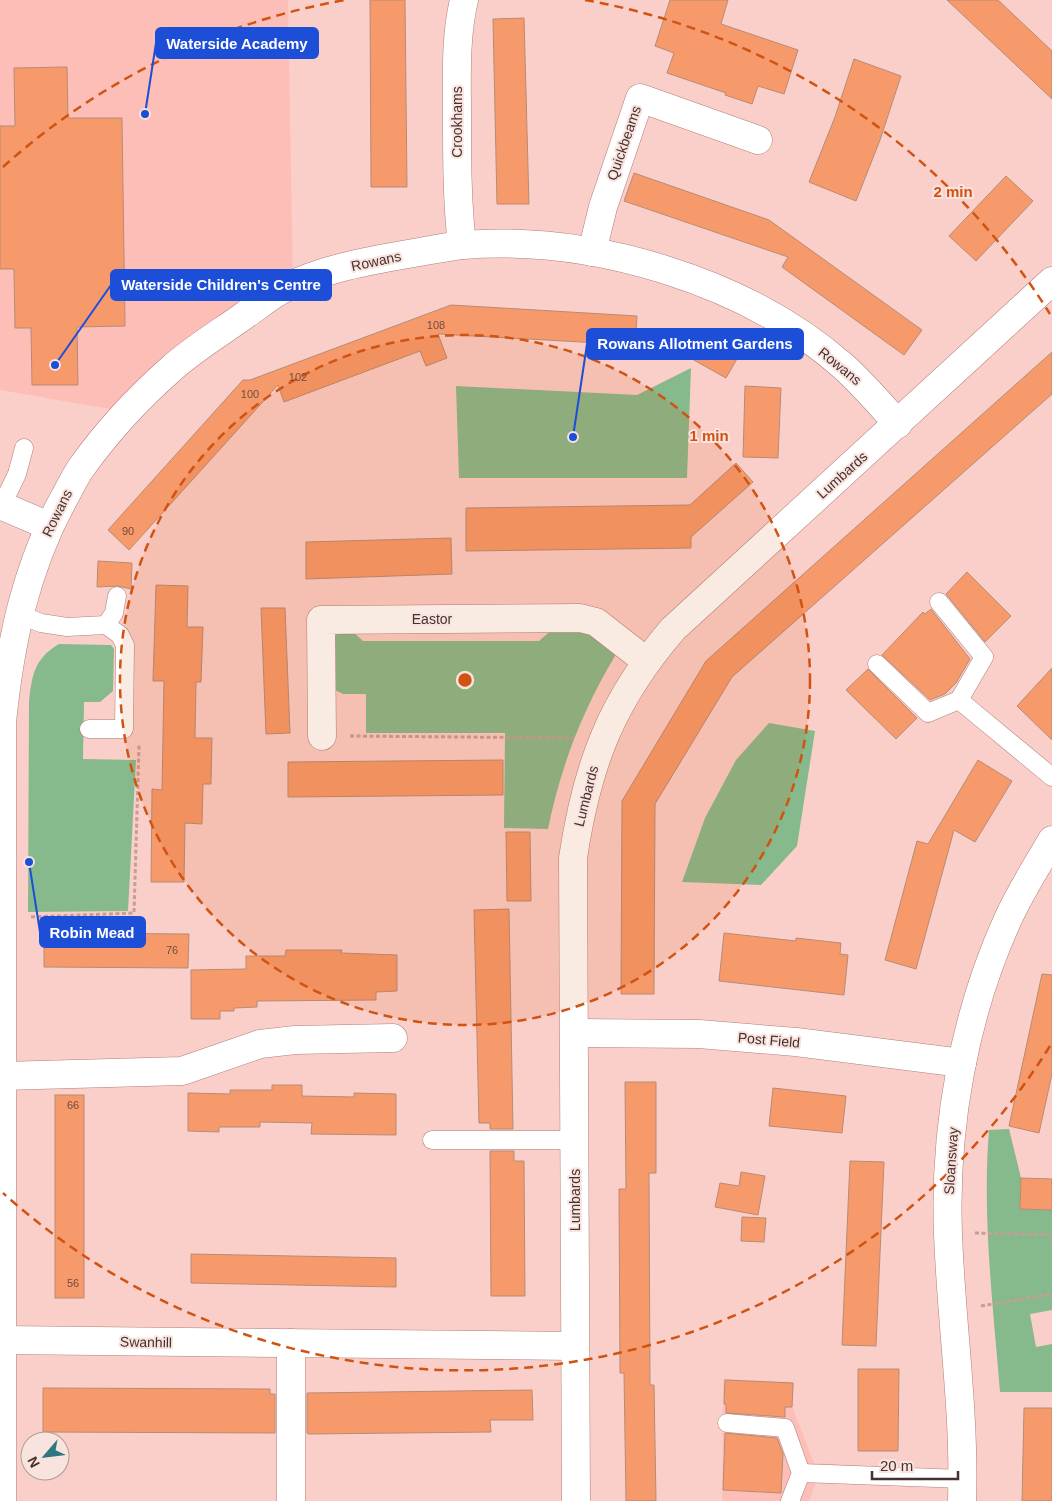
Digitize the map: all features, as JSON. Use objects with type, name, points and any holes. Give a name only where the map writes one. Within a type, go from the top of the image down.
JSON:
[{"type":"street","name":"Crookhams","points":[[462,245],[458,200],[456,56],[458,25],[464,0]]},
{"type":"street","name":"Quickbeams","points":[[592,252],[603,207],[640,98],[758,140]]},
{"type":"street","name":"Rowans","points":[[2,1501],[0,1185],[3,918],[2,722],[8,667],[18,614],[49,526],[80,469],[128,412],[171,368],[285,288],[328,272],[370,260],[462,245],[520,245],[592,252],[679,274],[750,304],[798,334],[841,364],[864,385],[898,424]]},
{"type":"street","name":"Lumbards","points":[[576,1501],[573,858],[586,786],[603,738],[614,713],[646,661],[673,630],[1052,281]]},
{"type":"street","points":[[1,505],[49,526]]},
{"type":"street","name":"Eastor","points":[[322,736],[321,620],[580,618],[596,622],[646,661]]},
{"type":"street","name":"Sloansway","points":[[962,1490],[960,1392],[948,1232],[950,1140],[962,1063],[980,992],[1008,919],[1052,840]]},
{"type":"street","name":"Post Field","points":[[575,1033],[699,1034],[796,1042],[962,1063]]},
{"type":"street","points":[[2,1076],[182,1071],[260,1044],[295,1040],[393,1038]]},
{"type":"street","name":"Swanhill","points":[[2,1340],[575,1346]]},
{"type":"street","points":[[291,1343],[292,1501]]},
{"type":"lane","points":[[1,505],[17,474],[24,448]]},
{"type":"lane","points":[[106,625],[116,606],[116,596]]},
{"type":"lane","points":[[877,664],[928,713],[959,700],[984,657],[940,602]]},
{"type":"lane","points":[[18,614],[41,623],[67,626],[106,625],[120,635],[125,645],[124,730],[89,729]]},
{"type":"lane","points":[[959,700],[1052,777]]},
{"type":"lane","points":[[432,1140],[575,1140]]},
{"type":"lane","points":[[728,1424],[785,1428],[800,1473],[790,1501]]},
{"type":"lane","points":[[800,1473],[962,1490]]},
{"type":"path","points":[[322,736],[603,738]]},
{"type":"path","points":[[3,918],[134,913],[139,744]]},
{"type":"path","points":[[948,1232],[1052,1235]]},
{"type":"path","points":[[954,1311],[1052,1294]]},
{"type":"shaded area","points":[[0,0],[288,0],[293,285],[128,412],[0,390]]},
{"type":"shaded area","points":[[723,1379],[794,1382],[793,1409],[814,1463],[923,1469],[924,1486],[816,1483],[809,1501],[722,1501]]},
{"type":"green space","points":[[691,368],[687,478],[459,478],[456,386],[637,395]]},
{"type":"green space","points":[[554,628],[574,628],[590,631],[603,640],[615,656],[592,697],[574,739],[559,783],[548,829],[504,828],[505,733],[366,733],[366,694],[343,694],[333,689],[334,637],[339,632],[351,630],[363,641],[539,641]]},
{"type":"green space","points":[[59,644],[111,645],[114,649],[113,691],[100,702],[84,702],[83,759],[136,760],[128,911],[28,912],[29,702],[31,684],[39,662]]},
{"type":"green space","points":[[769,723],[815,731],[797,846],[761,885],[682,882],[705,818],[736,760]]},
{"type":"green space","points":[[1009,1129],[1021,1178],[1020,1209],[1052,1210],[1052,1310],[1030,1314],[1036,1347],[1052,1344],[1052,1392],[1000,1392],[989,1261],[987,1163],[989,1130]]},
{"type":"building","points":[[370,0],[405,0],[407,187],[371,187]]},
{"type":"building","points":[[670,0],[728,0],[721,24],[798,50],[784,94],[758,86],[752,104],[667,73],[674,53],[655,46]]},
{"type":"building","points":[[947,0],[998,0],[1052,51],[1052,99]]},
{"type":"building","points":[[524,18],[529,204],[497,204],[493,19]]},
{"type":"building","points":[[854,59],[901,76],[880,140],[856,201],[809,182],[835,117]]},
{"type":"building","points":[[67,67],[68,118],[122,118],[125,326],[77,327],[78,385],[32,385],[31,328],[15,328],[14,269],[0,269],[0,126],[15,126],[14,68]]},
{"type":"building","points":[[634,173],[769,220],[922,330],[904,355],[782,267],[788,257],[624,201]]},
{"type":"building","points":[[1006,176],[1033,201],[976,261],[949,236]]},
{"type":"building","points":[[451,305],[637,316],[635,345],[438,334],[447,358],[426,366],[420,351],[284,402],[278,385],[129,550],[108,530],[243,380],[250,380]]},
{"type":"building","points":[[687,329],[738,357],[726,378],[676,350]]},
{"type":"building","points":[[1052,352],[1052,394],[732,677],[655,804],[654,994],[621,994],[622,801],[706,661]]},
{"type":"building","points":[[745,386],[781,388],[778,458],[743,457]]},
{"type":"building","points":[[736,463],[753,482],[691,537],[691,548],[466,551],[466,508],[690,505]]},
{"type":"building","points":[[451,538],[452,574],[306,579],[306,542]]},
{"type":"building","points":[[98,561],[132,563],[131,589],[118,586],[97,587]]},
{"type":"building","points":[[967,572],[1011,616],[985,642],[946,594]]},
{"type":"building","points":[[156,585],[188,586],[187,627],[203,627],[201,682],[196,682],[195,738],[212,738],[211,784],[203,784],[202,824],[185,823],[184,882],[151,882],[152,789],[162,790],[164,681],[153,681]]},
{"type":"building","points":[[261,608],[285,608],[290,733],[266,734]]},
{"type":"building","points":[[931,609],[970,659],[956,683],[945,694],[930,700],[882,655],[923,612],[925,614]]},
{"type":"building","points":[[1052,668],[1052,740],[1017,706]]},
{"type":"building","points":[[868,669],[917,718],[896,739],[846,690]]},
{"type":"building","points":[[503,760],[503,795],[288,797],[288,762]]},
{"type":"building","points":[[978,760],[1012,781],[975,842],[954,830],[916,969],[885,960],[917,841],[928,844]]},
{"type":"building","points":[[506,832],[530,832],[531,901],[507,901]]},
{"type":"building","points":[[509,909],[513,1129],[490,1129],[490,1123],[479,1123],[474,910]]},
{"type":"building","points":[[44,933],[189,934],[188,968],[44,967]]},
{"type":"building","points":[[724,933],[796,941],[796,938],[841,943],[840,954],[848,955],[844,995],[719,981]]},
{"type":"building","points":[[286,950],[342,950],[341,953],[397,955],[397,991],[376,992],[376,1000],[257,1001],[257,1007],[234,1008],[234,1011],[220,1011],[220,1019],[191,1019],[191,970],[246,969],[246,956],[285,956]]},
{"type":"building","points":[[1042,974],[1052,975],[1052,1074],[1039,1133],[1009,1126]]},
{"type":"building","points":[[625,1082],[656,1082],[656,1173],[649,1173],[650,1385],[654,1385],[656,1501],[626,1501],[624,1373],[620,1373],[619,1189],[626,1189]]},
{"type":"building","points":[[272,1085],[302,1085],[302,1096],[354,1097],[354,1093],[396,1094],[396,1135],[311,1134],[312,1123],[260,1122],[260,1127],[219,1127],[219,1132],[188,1131],[188,1093],[230,1094],[230,1090],[272,1090]]},
{"type":"building","points":[[773,1088],[846,1096],[842,1133],[769,1126]]},
{"type":"building","points":[[55,1095],[84,1095],[84,1298],[55,1298]]},
{"type":"building","points":[[490,1151],[514,1151],[514,1161],[524,1161],[525,1296],[491,1296]]},
{"type":"building","points":[[850,1161],[884,1162],[876,1346],[842,1345]]},
{"type":"building","points":[[741,1172],[765,1176],[758,1215],[715,1207],[720,1183],[739,1186]]},
{"type":"building","points":[[1021,1178],[1052,1179],[1052,1210],[1020,1209]]},
{"type":"building","points":[[742,1217],[766,1218],[764,1242],[741,1241]]},
{"type":"building","points":[[191,1254],[396,1258],[396,1287],[191,1283]]},
{"type":"building","points":[[858,1369],[899,1369],[898,1451],[858,1451]]},
{"type":"building","points":[[725,1380],[793,1383],[792,1407],[785,1407],[785,1417],[726,1413],[726,1404],[724,1404]]},
{"type":"building","points":[[43,1388],[270,1389],[270,1394],[275,1394],[275,1433],[43,1431]]},
{"type":"building","points":[[532,1390],[533,1420],[490,1420],[491,1432],[307,1433],[307,1393]]},
{"type":"building","points":[[1024,1408],[1052,1408],[1052,1501],[1022,1501]]},
{"type":"building","points":[[725,1433],[777,1438],[783,1454],[781,1493],[723,1490]]},
{"type":"place","name":"Waterside Academy","points":[[145,114]]},
{"type":"place","name":"Waterside Children's Centre","points":[[55,365]]},
{"type":"place","name":"Rowans Allotment Gardens","points":[[573,437]]},
{"type":"place","name":"Robin Mead","points":[[29,862]]}]
